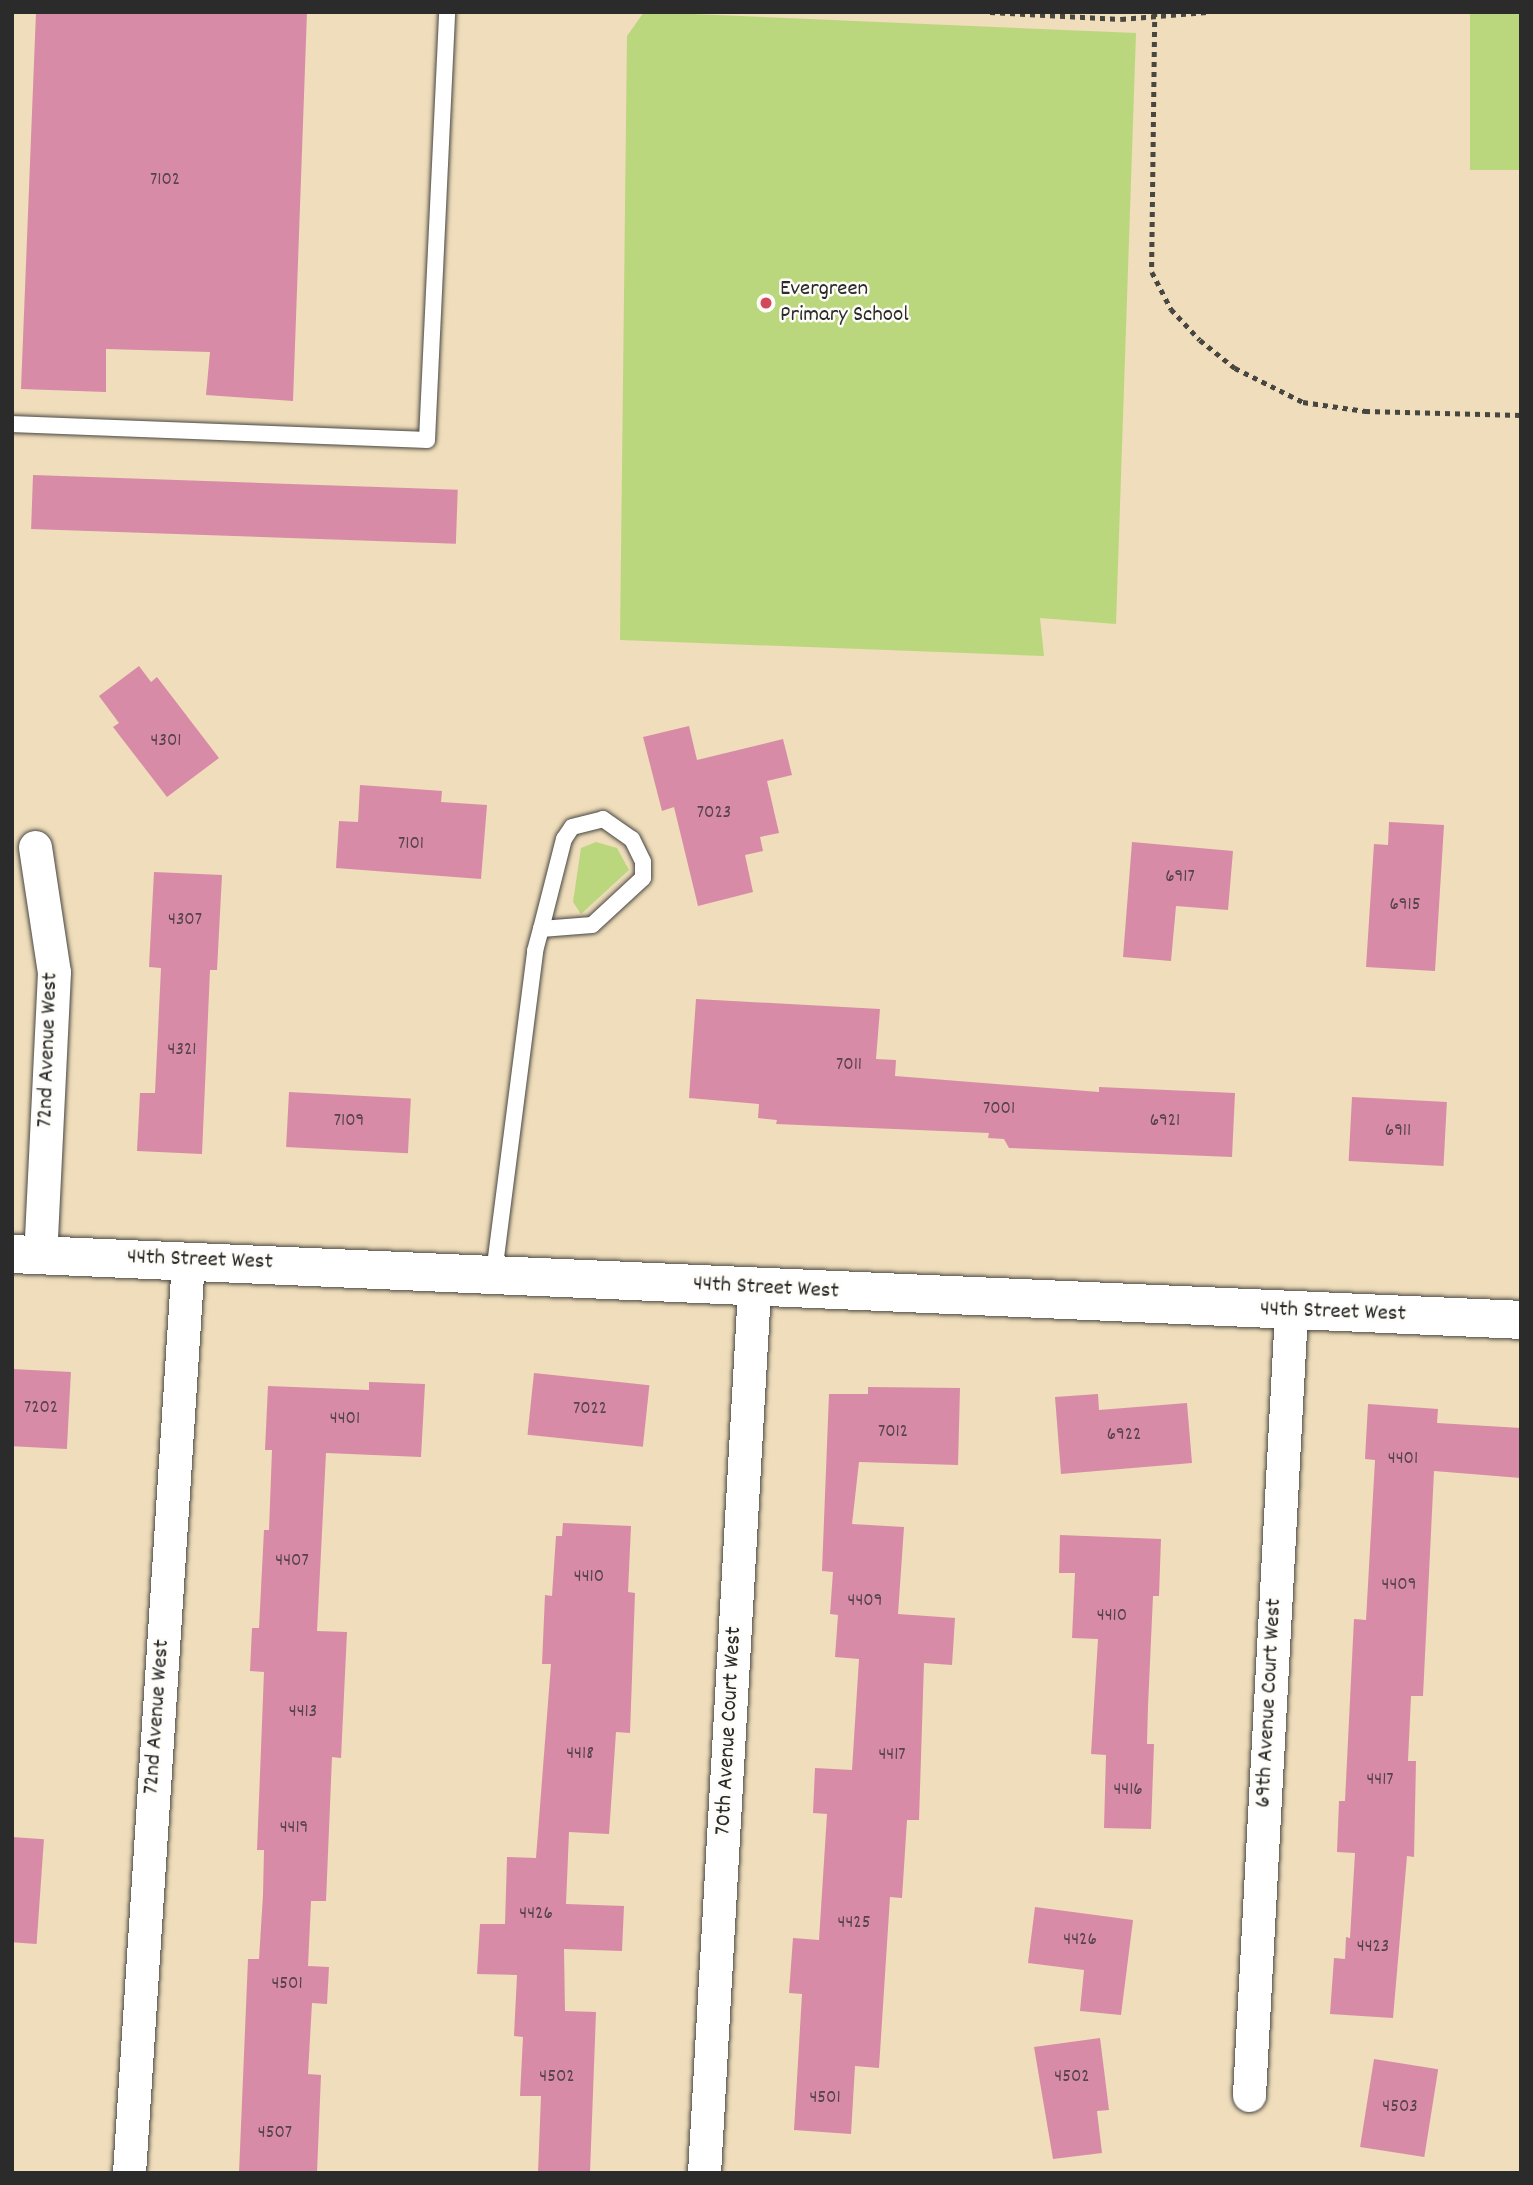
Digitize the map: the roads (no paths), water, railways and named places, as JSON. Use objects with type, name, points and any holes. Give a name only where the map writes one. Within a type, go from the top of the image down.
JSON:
[{"type":"street","name":"72nd Avenue West","points":[[26,1254],[54,972],[35,847]]},
{"type":"street","name":"44th Street West","points":[[26,1254],[494,1273],[754,1289],[1521,1320]]},
{"type":"street","name":"72nd Avenue West","points":[[129,2173],[188,1261]]},
{"type":"street","name":"70th Avenue Court West","points":[[704,2173],[754,1289]]},
{"type":"street","name":"69th Avenue Court West","points":[[1249,2095],[1291,1311]]},
{"type":"lane","points":[[12,425],[427,440],[447,12]]},
{"type":"lane","points":[[494,1273],[541,929],[565,839],[572,827],[603,819],[617,826],[632,839],[643,862],[643,878],[592,925],[541,929]]},
{"type":"place","name":"Evergreen Primary School","points":[[766,303]]}]
